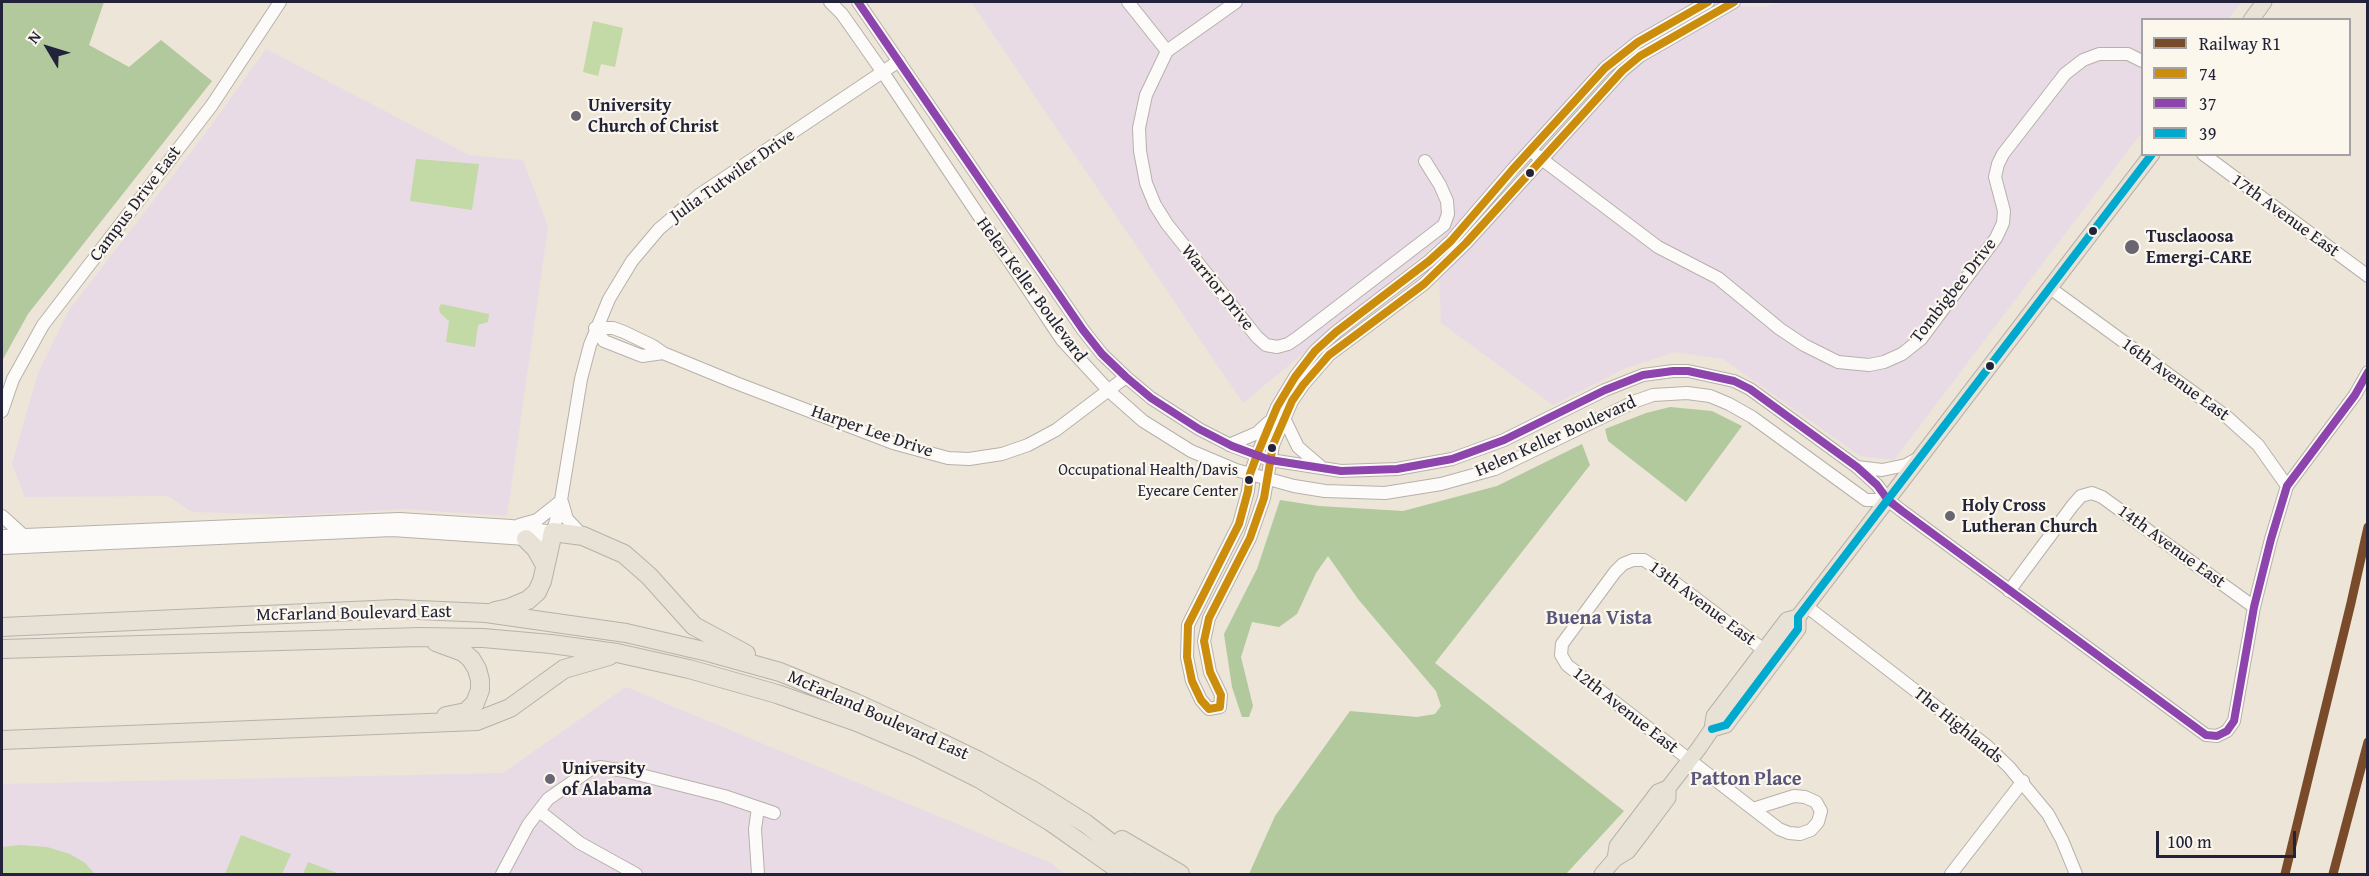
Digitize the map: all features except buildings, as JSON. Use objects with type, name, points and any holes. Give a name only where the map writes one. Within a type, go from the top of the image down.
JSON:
[{"type":"highway","points":[[486,613],[509,608],[528,600],[537,592],[542,581],[553,532],[583,536],[624,554],[649,576],[694,626],[780,672]]},
{"type":"highway","points":[[526,540],[536,549],[545,565]]},
{"type":"highway","name":"McFarland Boulevard East","points":[[2,627],[396,609],[486,613],[626,633],[780,672],[856,703],[977,760],[1085,823],[1151,874]]},
{"type":"highway","points":[[2,731],[453,716],[466,712],[475,703],[480,690],[477,669],[463,652],[420,637]]},
{"type":"highway","name":"McFarland Boulevard East","points":[[2,649],[420,637],[494,639],[617,653],[733,681],[868,726],[980,779],[1051,822],[1121,873]]},
{"type":"highway","points":[[2,740],[477,721],[510,708],[564,669],[617,653]]},
{"type":"highway","points":[[1085,823],[1126,842],[1180,874]]},
{"type":"main road","points":[[2252,18],[2264,2]]},
{"type":"main road","points":[[1602,874],[1615,859],[1617,846],[1654,797],[1658,792],[1668,788],[1689,761],[1712,729],[1714,716],[1764,650],[1787,620],[1802,611],[2149,156]]},
{"type":"main road","points":[[1712,729],[1726,724],[1798,629],[1802,611]]},
{"type":"street","name":"Campus Drive East","points":[[2,411],[14,379],[43,326],[212,105],[280,2]]},
{"type":"street","name":"Helen Keller Boulevard","points":[[831,2],[882,71],[1062,340],[1108,391],[1143,421],[1191,451],[1267,480],[1325,491],[1385,493],[1441,484],[1495,469],[1636,401],[1653,395],[1687,393],[1710,396],[1752,417],[1866,500],[1888,500]]},
{"type":"street","name":"Helen Keller Boulevard","points":[[858,2],[1083,330],[1102,354],[1126,377],[1177,416],[1229,445],[1270,460],[1323,469],[1341,471],[1397,469],[1452,459],[1504,440],[1626,380],[1673,370],[1716,376],[1750,389],[1857,466],[1877,485],[1888,500]]},
{"type":"street","points":[[1128,2],[1167,51],[1236,2]]},
{"type":"street","points":[[1708,2],[1638,42],[1605,68],[1451,241],[1430,261],[1336,332],[1315,351],[1283,395],[1278,418],[1270,460],[1264,498],[1250,538],[1212,611],[1204,641],[1210,672],[1221,695],[1220,707],[1209,709],[1196,691],[1187,657],[1188,625],[1234,532],[1245,502],[1250,474],[1257,455],[1278,418],[1322,363],[1346,342],[1424,284],[1474,235],[1606,86],[1640,56],[1734,2]]},
{"type":"street","name":"Warrior Drive","points":[[1167,51],[1150,84],[1143,106],[1139,128],[1143,173],[1155,205],[1167,224],[1230,304],[1266,345],[1277,347],[1297,338],[1444,225],[1448,214],[1447,201],[1425,161]]},
{"type":"street","name":"Tombigbee Drive","points":[[1530,151],[1658,247],[1718,278],[1780,329],[1804,345],[1838,362],[1869,365],[1884,362],[1902,354],[1921,339],[1996,238],[2003,223],[2004,211],[1995,177],[1998,164],[2003,154],[2065,74],[2083,60],[2099,54],[2128,54],[2141,60]]},
{"type":"street","name":"Julia Tutwiler Drive","points":[[553,532],[561,500],[581,379],[595,328],[625,271],[646,243],[673,216],[699,195],[899,61]]},
{"type":"street","name":"17th Avenue East","points":[[2206,156],[2367,276]]},
{"type":"street","name":"16th Avenue East","points":[[2050,288],[2227,417],[2258,445],[2287,486]]},
{"type":"street","name":"Harper Lee Drive","points":[[595,328],[613,328],[624,332],[663,353],[893,443],[948,458],[969,459],[1002,454],[1028,445],[1056,430],[1126,377]]},
{"type":"street","points":[[1888,500],[2008,591],[2206,735],[2217,736],[2227,731],[2234,722],[2254,607],[2287,486],[2355,395],[2367,372]]},
{"type":"street","points":[[1229,445],[1257,433],[1278,418]]},
{"type":"street","points":[[1278,418],[1298,447],[1323,469]]},
{"type":"street","points":[[1857,466],[1882,470],[1906,465],[1921,456]]},
{"type":"street","name":"14th Avenue East","points":[[2008,591],[2080,496],[2092,493],[2102,497],[2254,607]]},
{"type":"street","points":[[511,526],[537,520],[561,500],[567,519],[583,536]]},
{"type":"street","points":[[2,516],[23,535]]},
{"type":"street","points":[[2,536],[399,519],[511,526],[553,532]]},
{"type":"street","points":[[2,548],[392,530],[526,540],[546,538],[553,532]]},
{"type":"street","points":[[1234,532],[1250,538]]},
{"type":"street","name":"13th Avenue East","points":[[1563,659],[1562,644],[1615,572],[1623,564],[1638,560],[1644,560],[1653,566],[1764,650]]},
{"type":"street","points":[[1198,604],[1212,611]]},
{"type":"street","name":"The Highlands","points":[[1802,611],[1987,746],[2023,781],[2048,814],[2076,874]]},
{"type":"street","name":"12th Avenue East","points":[[1563,659],[1566,665],[1592,687],[1779,829],[1800,834],[1810,830],[1818,822],[1821,811],[1816,802],[1805,797],[1794,796],[1753,809]]},
{"type":"street","points":[[502,874],[528,825],[548,799],[591,769],[600,767],[686,786],[774,813]]},
{"type":"street","points":[[1951,874],[2023,781]]},
{"type":"street","points":[[758,808],[755,839],[758,874]]},
{"type":"street","points":[[539,811],[580,843],[636,874]]},
{"type":"shaded area","points":[[971,2],[1699,2],[1559,112],[1448,234],[1243,403]]},
{"type":"shaded area","points":[[1787,2],[2242,2],[2229,18],[2141,18],[2141,133],[1894,460],[1860,456],[1723,359],[1675,352],[1626,368],[1553,405],[1441,323],[1439,280],[1609,89],[1636,65],[1726,11],[1739,6],[1763,7]]},
{"type":"shaded area","points":[[266,49],[469,155],[523,160],[548,227],[507,516],[405,509],[298,515],[192,512],[168,496],[25,497],[12,464],[38,373],[69,310],[205,134]]},
{"type":"shaded area","name":"University of Alabama","points":[[626,687],[1051,863],[1065,874],[2,874],[2,784],[503,773]]},
{"type":"green space","points":[[2,2],[104,2],[89,45],[129,67],[161,40],[212,81],[28,314],[2,361]]},
{"type":"green space","points":[[593,21],[623,28],[615,67],[601,64],[598,76],[583,72]]},
{"type":"green space","points":[[416,159],[479,164],[472,210],[410,201]]},
{"type":"green space","points":[[441,304],[489,314],[488,322],[478,325],[475,347],[446,342],[449,321],[440,313]]},
{"type":"green space","points":[[1670,407],[1712,411],[1742,426],[1686,502],[1608,441],[1605,429],[1646,413]]},
{"type":"green space","points":[[1582,444],[1590,465],[1435,663],[1624,811],[1566,874],[1249,874],[1275,816],[1350,711],[1417,717],[1435,714],[1441,706],[1436,691],[1358,599],[1328,556],[1316,573],[1297,614],[1279,627],[1252,622],[1241,657],[1253,706],[1249,717],[1242,717],[1232,687],[1224,634],[1257,569],[1280,500],[1319,506],[1403,511],[1497,486]]},
{"type":"green space","points":[[241,835],[291,854],[282,874],[225,874]]},
{"type":"green space","points":[[20,845],[47,847],[70,854],[85,863],[95,874],[2,874],[2,847]]},
{"type":"green space","points":[[308,862],[340,874],[303,874]]},
{"type":"railway","points":[[2285,874],[2368,527]]},
{"type":"rail line","name":"R1","points":[[2285,874],[2368,527]]},
{"type":"rail line","name":"R1","points":[[2333,874],[2368,742]]},
{"type":"transit line","name":"37","points":[[858,2],[1083,330],[1102,354],[1151,398],[1199,429],[1232,446],[1270,460],[1341,471],[1397,469],[1452,459],[1504,440],[1605,390],[1643,375],[1688,371],[1734,381],[1750,389],[1857,467],[1877,485],[1888,500],[1902,511],[2206,735],[2217,736],[2227,731],[2234,721],[2254,607],[2287,486],[2355,395],[2368,372]]},
{"type":"transit line","name":"74","points":[[1708,2],[1638,42],[1605,68],[1451,241],[1429,261],[1336,332],[1315,351],[1295,377],[1277,407],[1257,455],[1250,474],[1239,524],[1188,625],[1187,657],[1192,681],[1201,700],[1209,709],[1220,707],[1221,695],[1210,672],[1204,641],[1209,618],[1250,538],[1264,498],[1273,445],[1292,401],[1303,385],[1329,355],[1424,284],[1466,243],[1622,71],[1640,56],[1734,2]]},
{"type":"transit line","name":"39","points":[[1712,729],[1726,725],[1798,629],[1798,617],[2150,156]]},
{"type":"place","name":"University Church of Christ","points":[[576,116]]},
{"type":"place","name":"Tusclaoosa Emergi-CARE","points":[[2132,247]]},
{"type":"place","name":"Occupational Health/Davis Eyecare Center","points":[[1249,480]]},
{"type":"place","name":"Holy Cross Lutheran Church","points":[[1950,516]]},
{"type":"place","name":"University of Alabama","points":[[550,779]]},
{"type":"district","name":"Buena Vista","points":[[1599,619]]},
{"type":"district","name":"Patton Place","points":[[1746,780]]}]
